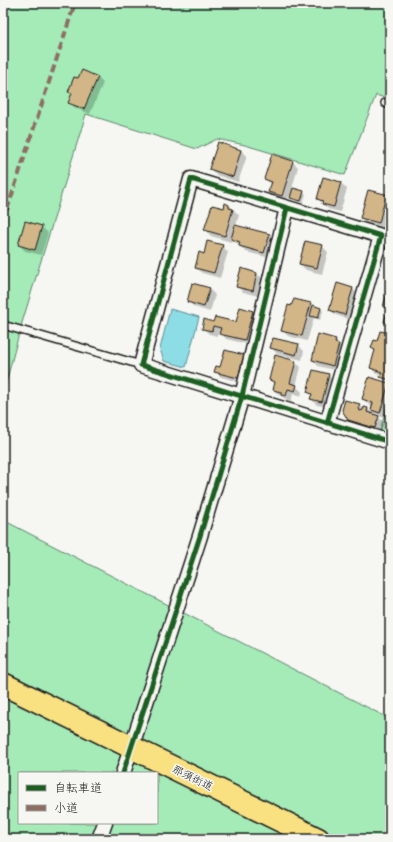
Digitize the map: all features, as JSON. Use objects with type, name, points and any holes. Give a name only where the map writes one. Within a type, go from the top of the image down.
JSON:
[{"type":"main road","name":"那須街道","points":[[3,684],[318,839]]},
{"type":"street","points":[[327,423],[381,236],[190,179],[141,365],[327,423],[390,442]]},
{"type":"street","points":[[123,772],[200,536],[242,396],[287,208]]},
{"type":"street","points":[[100,839],[105,824]]},
{"type":"lane","points":[[3,325],[141,365]]},
{"type":"green space","points":[[3,3],[390,3],[390,100],[376,95],[345,175],[245,145],[217,139],[197,149],[86,114],[21,326],[3,394]]},
{"type":"green space","points":[[390,396],[390,434],[380,431]]},
{"type":"green space","points":[[3,520],[390,719],[390,839],[3,839]]},
{"type":"water","points":[[170,309],[199,317],[186,367],[164,361],[160,349]]},
{"type":"building","points":[[82,70],[98,77],[84,109],[68,103],[72,93],[68,92],[74,77],[78,78]]},
{"type":"building","points":[[218,142],[241,150],[233,177],[209,169]]},
{"type":"building","points":[[272,154],[293,161],[282,196],[268,192],[272,182],[264,179]]},
{"type":"building","points":[[323,177],[341,182],[334,207],[322,204],[323,201],[317,199]]},
{"type":"building","points":[[293,188],[304,191],[301,201],[290,198]]},
{"type":"building","points":[[368,190],[389,195],[387,202],[384,203],[379,223],[360,218]]},
{"type":"building","points":[[225,203],[229,205],[229,208],[233,209],[225,236],[204,230],[212,205],[224,208]]},
{"type":"building","points":[[25,221],[42,226],[35,250],[18,245]]},
{"type":"building","points":[[235,225],[270,234],[264,253],[239,246],[240,242],[231,239]]},
{"type":"building","points":[[207,241],[223,245],[214,273],[195,268],[199,252],[204,254]]},
{"type":"building","points":[[305,241],[323,245],[317,268],[299,264]]},
{"type":"building","points":[[241,268],[257,273],[253,291],[236,287]]},
{"type":"building","points":[[192,283],[210,288],[204,307],[187,302]]},
{"type":"building","points":[[337,283],[353,288],[345,315],[329,310]]},
{"type":"building","points":[[389,286],[390,324],[384,322],[388,308],[383,307]]},
{"type":"building","points":[[294,299],[311,303],[302,336],[281,331],[288,305],[291,306]]},
{"type":"building","points":[[313,305],[321,308],[318,318],[310,316]]},
{"type":"building","points":[[240,307],[253,311],[245,340],[219,334],[221,328],[213,326],[212,331],[202,329],[204,319],[213,322],[215,317],[236,322]]},
{"type":"building","points":[[380,331],[390,333],[390,380],[380,377],[382,372],[370,368],[375,350],[371,348],[374,340],[377,341]]},
{"type":"building","points":[[318,334],[336,339],[335,343],[339,344],[333,366],[312,360]]},
{"type":"building","points":[[273,338],[299,344],[296,355],[270,348]]},
{"type":"building","points":[[225,350],[244,355],[238,378],[214,372],[216,366],[220,367]]},
{"type":"building","points":[[275,355],[296,361],[290,383],[297,385],[295,391],[288,389],[286,396],[281,395],[281,392],[273,390],[275,382],[269,380]]},
{"type":"building","points":[[313,370],[329,374],[322,402],[310,399],[312,394],[307,392]]},
{"type":"building","points":[[369,377],[389,383],[380,413],[371,410],[373,403],[362,399]]},
{"type":"building","points":[[345,400],[360,404],[360,411],[363,410],[364,407],[368,408],[367,412],[379,416],[375,428],[348,420],[342,410]]},
{"type":"marked path","points":[[7,210],[73,9],[62,3]]},
{"type":"cycle path","points":[[327,423],[381,236],[191,179],[141,365],[297,414],[390,442]]},
{"type":"cycle path","points":[[123,772],[200,536],[242,396],[287,208]]}]
